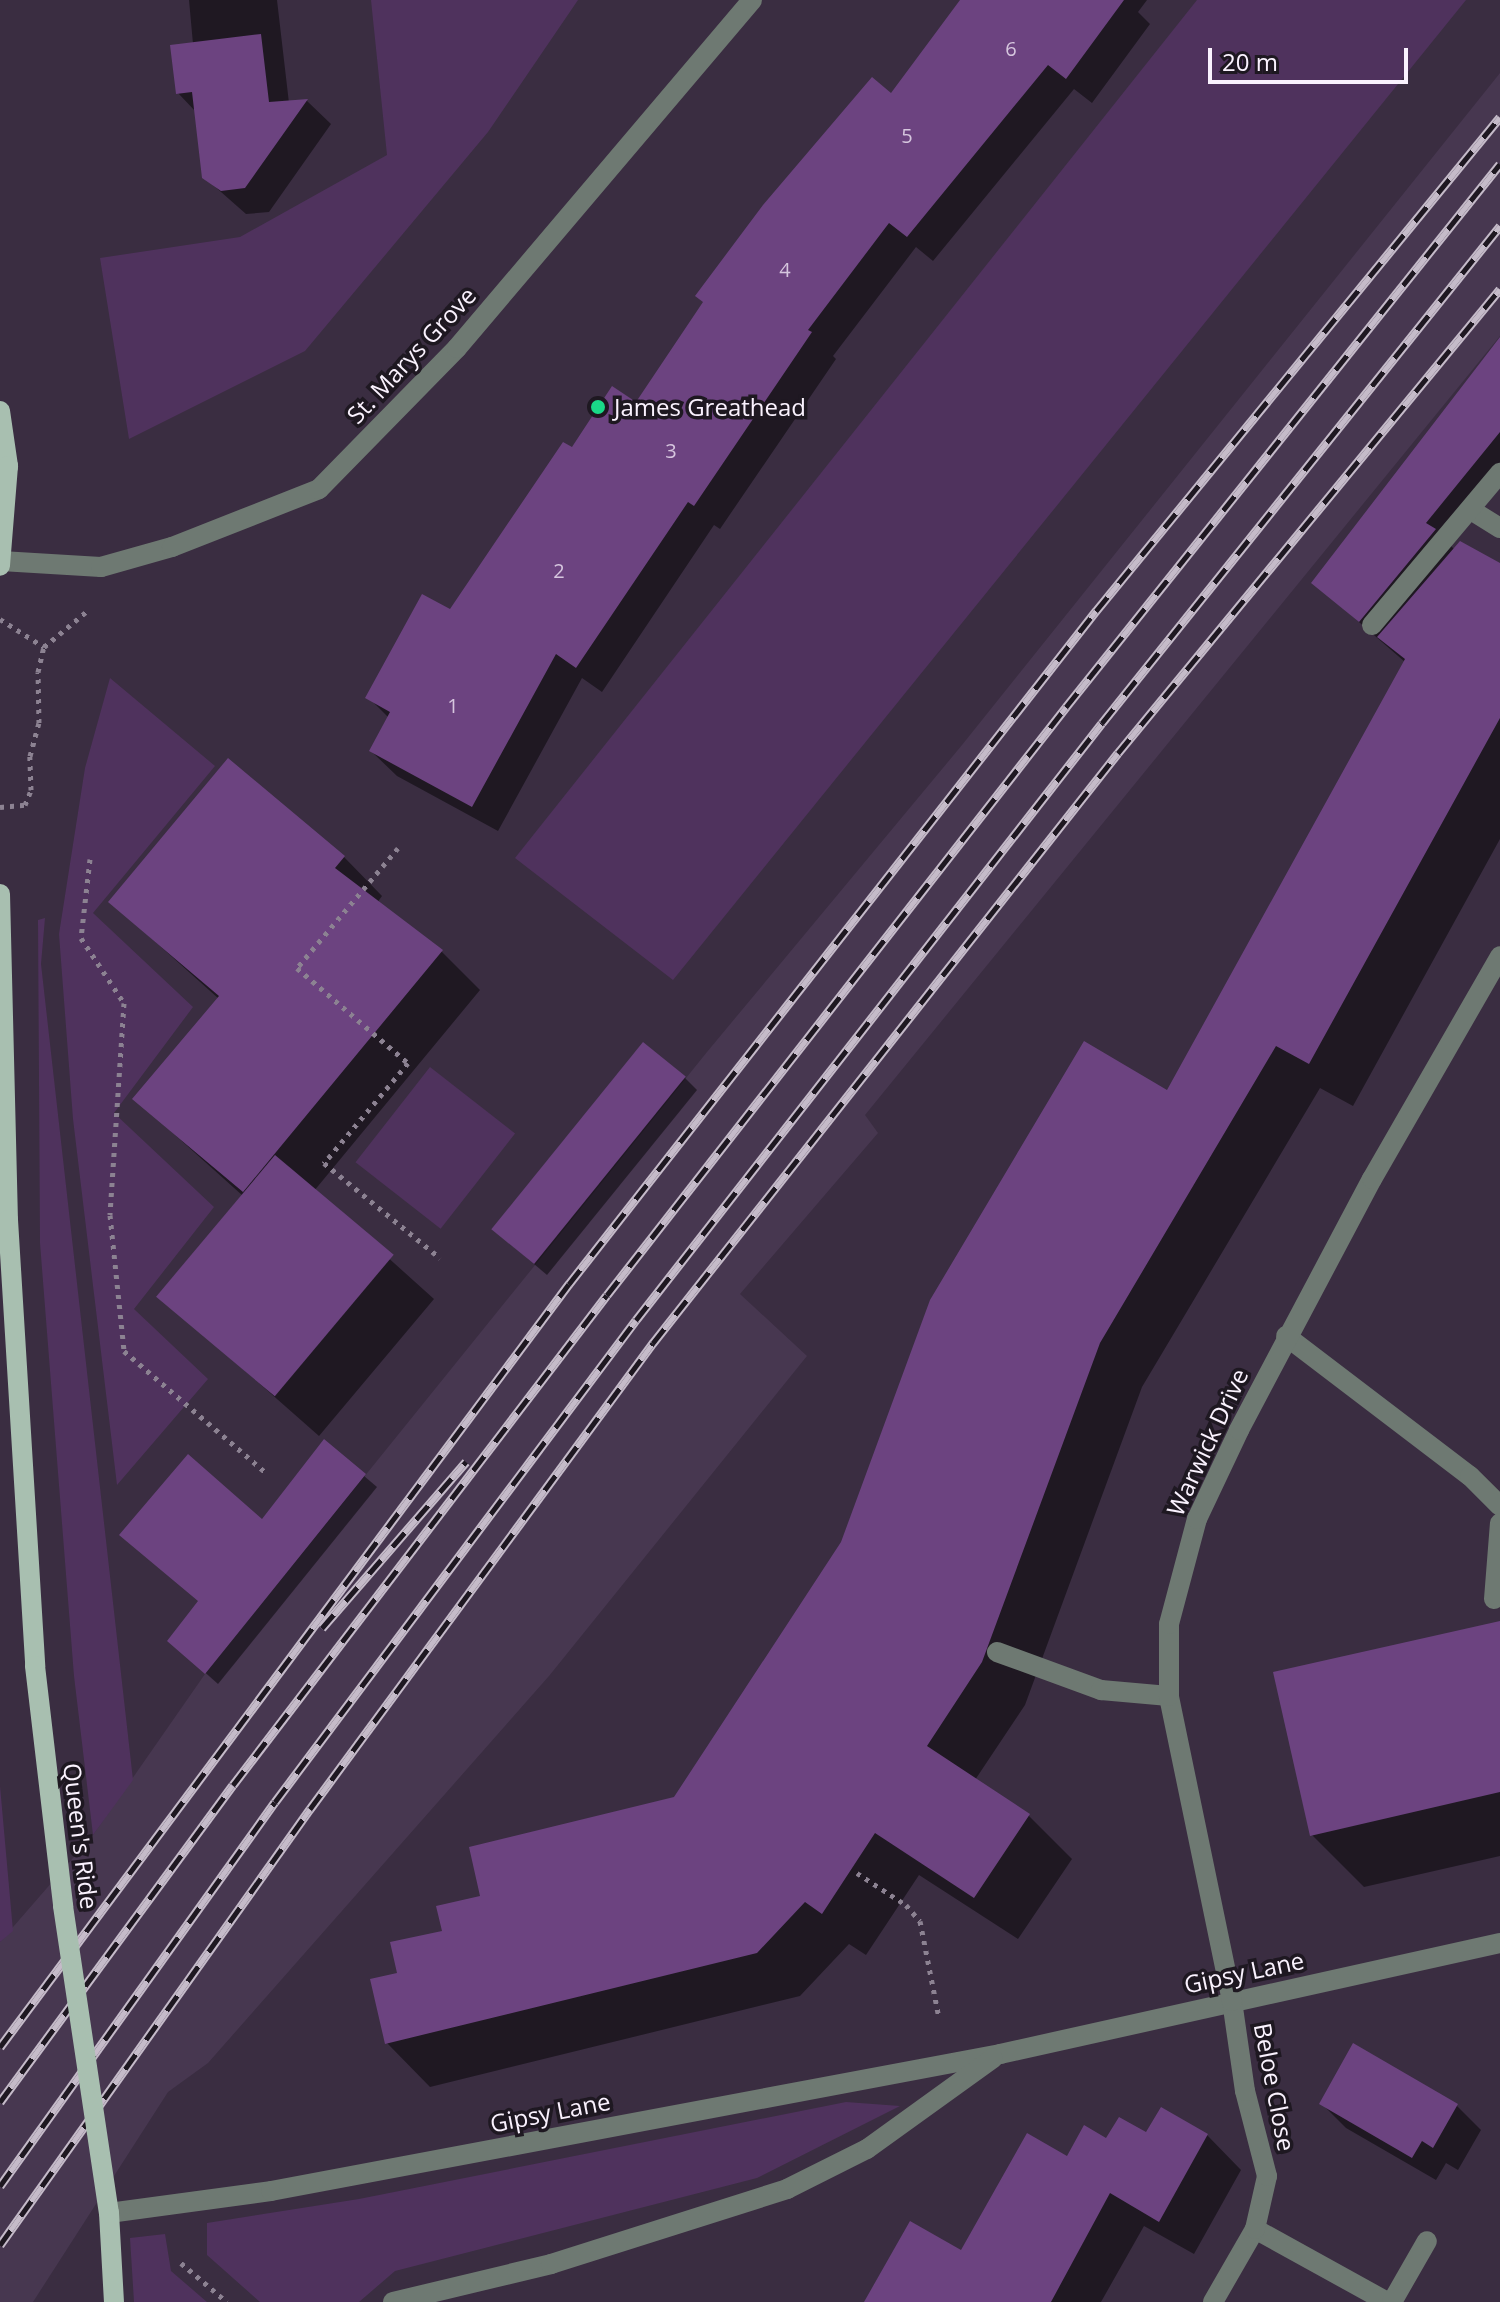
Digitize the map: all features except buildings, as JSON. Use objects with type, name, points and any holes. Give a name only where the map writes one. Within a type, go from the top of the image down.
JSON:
[{"type":"main road","points":[[0,411],[8,466],[1,564]]},
{"type":"main road","name":"Queen's Ride","points":[[0,894],[8,1220],[35,1666],[49,1807],[109,2213],[114,2302]]},
{"type":"street","name":"St. Marys Grove","points":[[1,564],[101,567],[172,547],[319,489],[457,348],[752,0]]},
{"type":"street","points":[[1372,625],[1500,473]]},
{"type":"street","points":[[1471,510],[1500,528]]},
{"type":"street","name":"Warwick Drive","points":[[1232,2001],[1169,1696],[1169,1624],[1197,1519],[1286,1336],[1500,956]]},
{"type":"street","points":[[1286,1336],[1470,1476],[1500,1506]]},
{"type":"street","points":[[1494,1599],[1500,1523]]},
{"type":"street","points":[[997,1652],[1101,1690],[1169,1696]]},
{"type":"street","name":"Gipsy Lane","points":[[109,2213],[271,2191],[1000,2054],[1500,1943]]},
{"type":"street","name":"Beloe Close","points":[[1213,2302],[1255,2229],[1267,2176],[1245,2091],[1232,2001]]},
{"type":"street","name":"Gipsy Lane","points":[[393,2302],[551,2264],[787,2189],[867,2149],[1000,2054]]},
{"type":"street","points":[[1255,2229],[1390,2302],[1427,2241]]},
{"type":"path","points":[[0,619],[44,647],[38,672],[39,723],[30,756],[31,790],[25,805],[0,807]]},
{"type":"path","points":[[398,848],[297,968],[408,1063],[324,1163],[440,1258]]},
{"type":"path","points":[[90,859],[81,938],[124,1003],[110,1215],[124,1351],[265,1472]]},
{"type":"path","points":[[857,1873],[906,1905],[920,1921],[939,2019]]},
{"type":"path","points":[[181,2263],[227,2302]]},
{"type":"shaded area","points":[[371,0],[578,0],[488,132],[305,351],[129,439],[100,258],[240,237],[387,155]]},
{"type":"shaded area","points":[[1197,0],[1466,0],[673,980],[515,858]]},
{"type":"shaded area","points":[[1500,73],[1500,336],[865,1115],[878,1133],[740,1294],[807,1356],[549,1676],[208,2063],[168,2092],[33,2302],[0,2302],[0,1942],[93,1835],[205,1674],[707,1052],[962,745]]},
{"type":"shaded area","points":[[110,678],[215,766],[93,913],[193,1007],[114,1113],[214,1207],[134,1309],[208,1379],[117,1485],[73,1119],[59,934],[85,768]]},
{"type":"shaded area","points":[[45,918],[41,964],[133,1780],[93,1835],[74,1676],[40,1243],[38,920]]},
{"type":"shaded area","points":[[430,1067],[515,1133],[441,1229],[356,1162]]},
{"type":"shaded area","points":[[0,1786],[13,1931],[0,1942]]},
{"type":"shaded area","points":[[846,2102],[900,2106],[757,2178],[395,2271],[359,2302],[260,2302],[207,2255],[207,2223],[359,2199]]},
{"type":"shaded area","points":[[165,2234],[171,2271],[207,2302],[134,2302],[130,2238]]},
{"type":"railway","points":[[0,2047],[569,1284],[1096,611],[1500,117]]},
{"type":"railway","points":[[0,2102],[233,1785],[607,1295],[1066,707],[1500,164]]},
{"type":"railway","points":[[0,2186],[275,1802],[636,1320],[1102,723],[1500,226]]},
{"type":"railway","points":[[0,2245],[310,1809],[653,1343],[1118,753],[1500,289]]},
{"type":"railway","points":[[322,1628],[466,1462]]},
{"type":"place","name":"James Greathead","points":[[598,407]]}]
